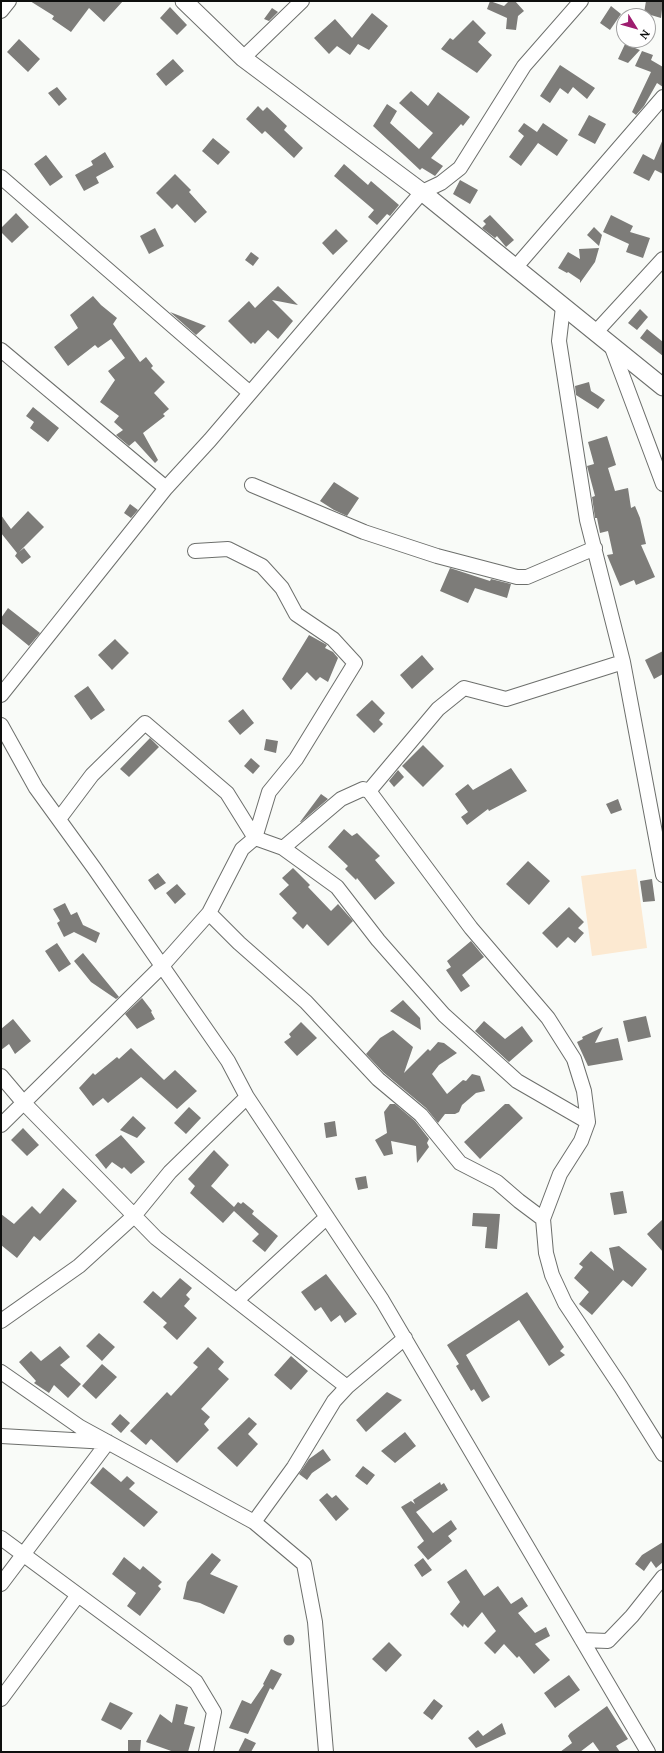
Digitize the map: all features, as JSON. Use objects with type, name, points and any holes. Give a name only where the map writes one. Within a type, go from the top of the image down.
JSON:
[{"type":"main road","points":[[184,1],[243,58],[422,192],[663,388]]},
{"type":"street","points":[[1,11],[9,1]]},
{"type":"street","points":[[243,58],[302,1]]},
{"type":"street","points":[[1,695],[166,488],[250,393],[422,192],[441,183],[460,168],[524,66],[581,1]]},
{"type":"street","points":[[514,268],[663,97]]},
{"type":"street","points":[[1,177],[250,393]]},
{"type":"street","points":[[595,333],[663,260]]},
{"type":"street","points":[[563,307],[559,341],[587,520],[623,662],[663,875]]},
{"type":"street","points":[[611,346],[663,484]]},
{"type":"street","points":[[1,350],[166,488]]},
{"type":"street","points":[[252,485],[364,532],[437,556],[517,577],[526,576],[595,548]]},
{"type":"street","points":[[1,1125],[22,1102],[162,966],[209,913],[242,849],[255,838],[269,792],[296,759],[328,703],[355,663],[333,639],[296,614],[282,588],[262,566],[228,549],[195,550]]},
{"type":"street","points":[[369,791],[438,709],[464,688],[506,699],[623,662]]},
{"type":"street","points":[[59,819],[92,775],[145,723],[228,793],[255,838],[283,848],[337,887],[378,940],[444,1015],[517,1081],[588,1122]]},
{"type":"street","points":[[1,725],[36,788],[228,1062],[247,1097],[382,1300],[648,1752]]},
{"type":"street","points":[[283,848],[341,800],[363,789],[369,791],[471,928],[548,1018],[574,1059],[584,1091],[588,1122],[581,1141],[560,1174],[543,1219],[546,1253],[552,1275],[565,1303],[621,1387],[663,1454]]},
{"type":"street","points":[[209,913],[238,943],[306,1002],[378,1079],[421,1115],[460,1163],[497,1182],[543,1219]]},
{"type":"street","points":[[1,1076],[22,1102],[156,1238],[238,1300],[347,1387]]},
{"type":"street","points":[[1,1321],[79,1266],[134,1216],[170,1172],[247,1097]]},
{"type":"street","points":[[238,1300],[327,1217]]},
{"type":"street","points":[[254,1522],[294,1467],[334,1401],[347,1387],[404,1338]]},
{"type":"street","points":[[1,1372],[80,1427],[254,1522],[304,1564],[315,1622],[326,1752]]},
{"type":"street","points":[[1,1436],[108,1442]]},
{"type":"street","points":[[1,1584],[108,1442]]},
{"type":"street","points":[[1,1538],[196,1682],[214,1712],[206,1752]]},
{"type":"street","points":[[582,1640],[608,1641],[632,1616],[663,1577]]},
{"type":"street","points":[[1,1699],[78,1595]]},
{"type":"shaded area","points":[[636,869],[647,948],[592,956],[581,876]]},
{"type":"building","points":[[30,1],[123,1],[104,22],[89,8],[71,32],[52,19],[54,16]]},
{"type":"building","points":[[490,1],[504,6],[509,1],[515,1],[524,11],[518,16],[516,30],[506,29],[507,18],[487,9]]},
{"type":"building","points":[[646,1],[663,1],[661,18],[656,17],[656,8],[645,8]]},
{"type":"building","points":[[611,6],[616,10],[616,21],[610,30],[600,23]]},
{"type":"building","points":[[170,7],[187,25],[177,35],[160,18]]},
{"type":"building","points":[[272,8],[278,12],[269,21],[264,19]]},
{"type":"building","points":[[372,13],[388,26],[369,50],[358,44],[350,55],[337,46],[329,54],[314,38],[335,19],[352,38]]},
{"type":"building","points":[[473,20],[486,33],[478,42],[492,55],[477,73],[441,49],[450,38],[453,40]]},
{"type":"building","points":[[19,39],[40,59],[28,72],[7,52]]},
{"type":"building","points":[[623,48],[635,48],[640,50],[628,63],[618,59]]},
{"type":"building","points":[[642,51],[653,55],[651,60],[663,67],[663,87],[657,83],[644,106],[636,115],[632,112],[651,72],[635,66]]},
{"type":"building","points":[[173,59],[184,71],[166,86],[156,74]]},
{"type":"building","points":[[560,65],[595,88],[587,99],[573,87],[568,94],[560,88],[550,103],[540,96]]},
{"type":"building","points":[[57,87],[67,99],[59,106],[48,93]]},
{"type":"building","points":[[411,91],[428,106],[438,92],[470,117],[463,126],[461,124],[431,158],[443,166],[435,176],[422,168],[420,170],[373,126],[387,104],[397,111],[390,123],[419,149],[433,133],[399,103]]},
{"type":"building","points":[[258,106],[263,111],[267,107],[287,126],[284,130],[303,148],[294,158],[265,131],[262,134],[246,119]]},
{"type":"building","points":[[589,115],[606,124],[595,144],[578,135]]},
{"type":"building","points":[[524,123],[537,132],[543,123],[568,140],[557,156],[538,143],[521,166],[509,157],[524,136],[518,131]]},
{"type":"building","points":[[213,138],[230,152],[218,165],[202,151]]},
{"type":"building","points":[[663,139],[663,174],[655,170],[649,181],[633,173],[643,154],[654,160]]},
{"type":"building","points":[[105,152],[114,167],[96,177],[99,183],[84,191],[75,175],[93,165],[91,161]]},
{"type":"building","points":[[46,155],[63,177],[50,186],[34,164]]},
{"type":"building","points":[[344,164],[368,185],[371,181],[399,205],[390,216],[387,214],[377,225],[368,217],[374,210],[334,176]]},
{"type":"building","points":[[175,174],[191,190],[189,192],[207,212],[195,223],[177,204],[172,209],[156,193]]},
{"type":"building","points":[[460,180],[478,190],[470,204],[453,194]]},
{"type":"building","points":[[16,213],[29,227],[12,243],[1,232],[1,228]]},
{"type":"building","points":[[490,215],[514,240],[506,247],[497,236],[495,238],[482,228],[486,224],[483,221]]},
{"type":"building","points":[[611,215],[633,226],[630,232],[650,238],[643,258],[626,252],[629,244],[603,232]]},
{"type":"building","points":[[594,227],[602,235],[599,246],[587,235]]},
{"type":"building","points":[[155,228],[164,246],[149,254],[140,236]]},
{"type":"building","points":[[336,229],[348,241],[333,255],[322,243]]},
{"type":"building","points":[[599,248],[595,262],[580,283],[580,280],[568,272],[567,273],[558,268],[568,252],[580,259],[579,249]]},
{"type":"building","points":[[251,252],[259,258],[253,266],[245,260]]},
{"type":"building","points":[[278,286],[298,305],[272,300],[293,321],[278,339],[268,330],[255,344],[253,342],[251,344],[228,321],[249,301],[255,308]]},
{"type":"building","points":[[93,296],[101,305],[117,318],[113,324],[140,362],[146,357],[153,366],[151,368],[165,382],[154,393],[169,409],[163,414],[165,416],[143,433],[158,460],[155,463],[135,441],[129,446],[116,435],[123,430],[114,422],[119,416],[100,402],[115,380],[108,371],[125,358],[111,339],[98,348],[95,345],[68,366],[54,347],[78,328],[70,315]]},
{"type":"building","points":[[640,309],[648,317],[637,330],[628,323]]},
{"type":"building","points":[[170,312],[206,326],[196,335]]},
{"type":"building","points":[[647,329],[663,342],[663,356],[640,338]]},
{"type":"building","points":[[589,382],[591,391],[605,400],[598,409],[576,395],[575,386]]},
{"type":"building","points":[[33,407],[59,428],[48,442],[30,428],[34,422],[26,416]]},
{"type":"building","points":[[607,436],[616,465],[608,468],[615,491],[628,488],[631,508],[635,506],[640,518],[646,544],[641,545],[655,577],[636,585],[634,580],[620,586],[607,555],[613,554],[608,531],[600,533],[597,518],[595,518],[592,497],[595,496],[587,466],[594,464],[588,442]]},
{"type":"building","points":[[334,482],[359,498],[347,516],[320,501]]},
{"type":"building","points":[[130,504],[138,510],[131,518],[124,513]]},
{"type":"building","points":[[28,511],[44,527],[19,552],[24,548],[31,557],[22,564],[15,556],[17,553],[1,533],[1,515],[11,529]]},
{"type":"building","points":[[450,568],[490,581],[491,579],[511,584],[507,598],[475,588],[468,603],[440,591]]},
{"type":"building","points":[[8,608],[40,633],[29,646],[1,623],[1,618]]},
{"type":"building","points":[[309,635],[327,645],[325,648],[333,652],[338,658],[328,682],[320,677],[316,681],[307,672],[291,690],[282,679]]},
{"type":"building","points":[[115,639],[129,653],[112,670],[98,655]]},
{"type":"building","points":[[663,651],[663,674],[654,679],[645,660]]},
{"type":"building","points":[[422,655],[434,669],[412,689],[400,675]]},
{"type":"building","points":[[88,686],[105,710],[91,720],[74,696]]},
{"type":"building","points":[[372,700],[385,713],[379,720],[383,724],[374,733],[356,715]]},
{"type":"building","points":[[243,709],[254,723],[240,735],[228,721]]},
{"type":"building","points":[[150,738],[159,747],[129,777],[120,769]]},
{"type":"building","points":[[266,739],[278,741],[276,753],[264,750]]},
{"type":"building","points":[[423,745],[444,766],[423,787],[402,766]]},
{"type":"building","points":[[251,758],[260,766],[253,774],[244,766]]},
{"type":"building","points":[[511,768],[527,791],[489,811],[488,809],[467,825],[461,817],[468,812],[455,794],[468,784],[473,790]]},
{"type":"building","points":[[398,770],[404,777],[394,787],[389,781]]},
{"type":"building","points":[[321,794],[328,799],[300,822]]},
{"type":"building","points":[[618,799],[622,810],[611,814],[606,804]]},
{"type":"building","points":[[344,829],[352,836],[357,833],[380,856],[375,860],[395,883],[375,900],[357,878],[356,880],[345,869],[348,866],[328,847]]},
{"type":"building","points":[[528,861],[550,881],[529,905],[506,884]]},
{"type":"building","points":[[293,868],[310,885],[308,887],[331,911],[338,904],[353,921],[328,946],[307,924],[303,929],[292,918],[297,913],[279,894],[289,885],[282,878]]},
{"type":"building","points":[[158,873],[166,883],[155,890],[148,880]]},
{"type":"building","points":[[652,879],[655,901],[643,902],[640,881]]},
{"type":"building","points":[[177,884],[186,894],[175,904],[166,893]]},
{"type":"building","points":[[65,903],[71,915],[77,912],[83,925],[100,933],[96,943],[74,932],[64,937],[57,923],[60,921],[53,909]]},
{"type":"building","points":[[569,907],[584,922],[578,928],[584,933],[575,943],[568,937],[557,948],[542,933]]},
{"type":"building","points":[[471,941],[484,957],[462,975],[470,986],[461,992],[446,970],[451,967],[447,961]]},
{"type":"building","points":[[57,943],[71,964],[59,972],[45,951]]},
{"type":"building","points":[[83,953],[119,997],[116,999],[91,982],[74,961]]},
{"type":"building","points":[[142,998],[152,1011],[151,1012],[155,1019],[137,1029],[125,1014]]},
{"type":"building","points":[[403,1000],[420,1018],[421,1030],[390,1011]]},
{"type":"building","points":[[646,1016],[651,1037],[628,1042],[623,1021]]},
{"type":"building","points":[[13,1019],[31,1041],[15,1054],[9,1044],[1,1050],[1,1029]]},
{"type":"building","points":[[484,1021],[505,1039],[522,1026],[533,1041],[509,1062],[475,1031]]},
{"type":"building","points":[[301,1022],[317,1038],[297,1056],[284,1042],[291,1037],[289,1034]]},
{"type":"building","points":[[603,1027],[595,1043],[618,1038],[623,1060],[588,1066],[577,1042],[583,1039],[582,1037]]},
{"type":"building","points":[[393,1030],[413,1047],[404,1073],[428,1049],[430,1051],[438,1042],[444,1043],[457,1053],[439,1065],[432,1074],[447,1094],[463,1080],[466,1081],[472,1074],[480,1076],[485,1091],[476,1093],[462,1105],[459,1112],[455,1114],[445,1114],[438,1123],[426,1108],[383,1072],[366,1054],[380,1038]]},
{"type":"building","points":[[131,1048],[164,1080],[175,1070],[197,1091],[177,1109],[141,1077],[108,1103],[103,1098],[93,1106],[79,1088],[93,1073],[95,1075],[117,1057],[119,1059]]},
{"type":"building","points":[[390,1104],[395,1104],[415,1121],[429,1139],[427,1143],[429,1147],[417,1163],[416,1146],[391,1141],[393,1154],[384,1156],[375,1140],[387,1133],[384,1112]]},
{"type":"building","points":[[505,1104],[509,1104],[523,1118],[480,1159],[464,1142]]},
{"type":"building","points":[[189,1107],[201,1118],[186,1134],[174,1123]]},
{"type":"building","points":[[133,1116],[146,1128],[137,1138],[120,1130]]},
{"type":"building","points":[[335,1121],[337,1136],[326,1138],[324,1123]]},
{"type":"building","points":[[23,1128],[39,1145],[27,1156],[11,1140]]},
{"type":"building","points":[[121,1135],[145,1162],[131,1174],[124,1167],[122,1169],[112,1162],[106,1169],[95,1155]]},
{"type":"building","points":[[214,1150],[229,1165],[211,1186],[234,1207],[238,1202],[241,1204],[243,1202],[254,1211],[252,1214],[278,1236],[265,1252],[252,1241],[259,1234],[234,1211],[223,1223],[190,1193],[195,1186],[188,1179]]},
{"type":"building","points":[[366,1176],[368,1188],[358,1190],[355,1178]]},
{"type":"building","points":[[63,1188],[77,1201],[40,1241],[34,1236],[17,1258],[1,1245],[1,1214],[14,1224],[32,1206],[40,1214]]},
{"type":"building","points":[[623,1191],[627,1213],[614,1215],[610,1193]]},
{"type":"building","points":[[473,1213],[500,1214],[497,1249],[485,1248],[487,1227],[472,1226]]},
{"type":"building","points":[[663,1219],[663,1252],[647,1234]]},
{"type":"building","points":[[619,1246],[647,1269],[632,1287],[623,1280],[592,1315],[579,1304],[589,1292],[574,1278],[583,1267],[579,1264],[591,1251],[614,1271],[609,1248]]},
{"type":"building","points":[[326,1274],[357,1314],[345,1323],[340,1315],[331,1322],[321,1307],[315,1311],[301,1292]]},
{"type":"building","points":[[180,1278],[192,1288],[186,1295],[190,1299],[184,1306],[197,1318],[177,1340],[163,1327],[167,1323],[143,1302],[153,1291],[161,1298]]},
{"type":"building","points":[[527,1292],[564,1347],[560,1351],[565,1355],[549,1366],[519,1320],[466,1355],[490,1397],[482,1402],[474,1389],[471,1391],[456,1366],[459,1364],[447,1345]]},
{"type":"building","points":[[99,1333],[115,1347],[102,1361],[86,1346]]},
{"type":"building","points":[[60,1346],[70,1357],[60,1365],[81,1384],[68,1398],[54,1385],[49,1393],[34,1383],[36,1381],[19,1362],[31,1351],[41,1361]]},
{"type":"building","points":[[208,1347],[224,1362],[218,1369],[229,1379],[201,1409],[210,1417],[204,1424],[209,1430],[177,1463],[151,1439],[146,1445],[130,1431],[167,1392],[171,1396],[198,1367],[193,1363]]},
{"type":"building","points":[[291,1356],[308,1371],[291,1390],[274,1375]]},
{"type":"building","points":[[102,1364],[117,1377],[96,1399],[82,1386]]},
{"type":"building","points":[[387,1392],[402,1400],[366,1432],[356,1420]]},
{"type":"building","points":[[120,1414],[130,1423],[121,1433],[111,1424]]},
{"type":"building","points":[[249,1417],[257,1424],[248,1434],[258,1444],[237,1467],[217,1448]]},
{"type":"building","points":[[405,1432],[416,1446],[395,1463],[381,1451]]},
{"type":"building","points":[[323,1449],[331,1460],[312,1473],[307,1480],[299,1474],[309,1459]]},
{"type":"building","points":[[363,1466],[375,1475],[367,1485],[355,1476]]},
{"type":"building","points":[[103,1467],[121,1482],[127,1476],[135,1483],[129,1489],[158,1512],[144,1527],[90,1483]]},
{"type":"building","points":[[440,1482],[441,1485],[444,1483],[448,1490],[416,1512],[433,1533],[451,1520],[457,1529],[448,1536],[452,1541],[428,1560],[417,1547],[424,1541],[401,1507],[411,1501],[415,1504],[413,1500]]},
{"type":"building","points":[[327,1493],[332,1498],[336,1495],[349,1509],[336,1521],[319,1500]]},
{"type":"building","points":[[663,1542],[663,1562],[656,1568],[651,1561],[644,1571],[635,1564],[642,1555]]},
{"type":"building","points":[[212,1553],[221,1560],[210,1574],[238,1586],[224,1614],[200,1603],[183,1599],[187,1582]]},
{"type":"building","points":[[124,1557],[140,1570],[143,1566],[162,1582],[158,1586],[161,1589],[140,1616],[127,1606],[136,1593],[112,1574]]},
{"type":"building","points":[[423,1558],[432,1570],[422,1577],[414,1565]]},
{"type":"building","points":[[466,1569],[484,1596],[498,1586],[511,1604],[522,1597],[528,1606],[518,1613],[535,1633],[546,1627],[550,1636],[535,1644],[550,1660],[534,1674],[519,1656],[517,1658],[504,1644],[495,1654],[484,1643],[496,1631],[482,1612],[468,1628],[464,1624],[463,1627],[450,1614],[460,1602],[447,1582]]},
{"type":"building","points":[[289,1634],[293,1636],[295,1640],[293,1644],[289,1646],[285,1644],[283,1640],[285,1636]]},
{"type":"building","points":[[389,1642],[402,1655],[386,1672],[372,1659]]},
{"type":"building","points":[[271,1669],[282,1674],[273,1690],[270,1688],[248,1734],[229,1728],[242,1700],[251,1704],[264,1685],[263,1684]]},
{"type":"building","points":[[569,1675],[580,1690],[555,1708],[544,1693]]},
{"type":"building","points":[[434,1699],[443,1706],[432,1720],[423,1713]]},
{"type":"building","points":[[110,1702],[133,1713],[121,1730],[101,1720]]},
{"type":"building","points":[[176,1704],[188,1707],[184,1724],[195,1727],[188,1752],[174,1752],[146,1742],[160,1714],[172,1723]]},
{"type":"building","points":[[607,1706],[628,1739],[616,1746],[620,1752],[600,1752],[593,1742],[580,1752],[560,1752],[572,1743],[568,1736],[570,1733]]},
{"type":"building","points":[[502,1723],[506,1734],[476,1748],[468,1738],[478,1730],[483,1736]]},
{"type":"building","points":[[245,1738],[256,1743],[251,1752],[238,1752]]},
{"type":"building","points":[[128,1740],[141,1740],[140,1752],[128,1752]]}]
